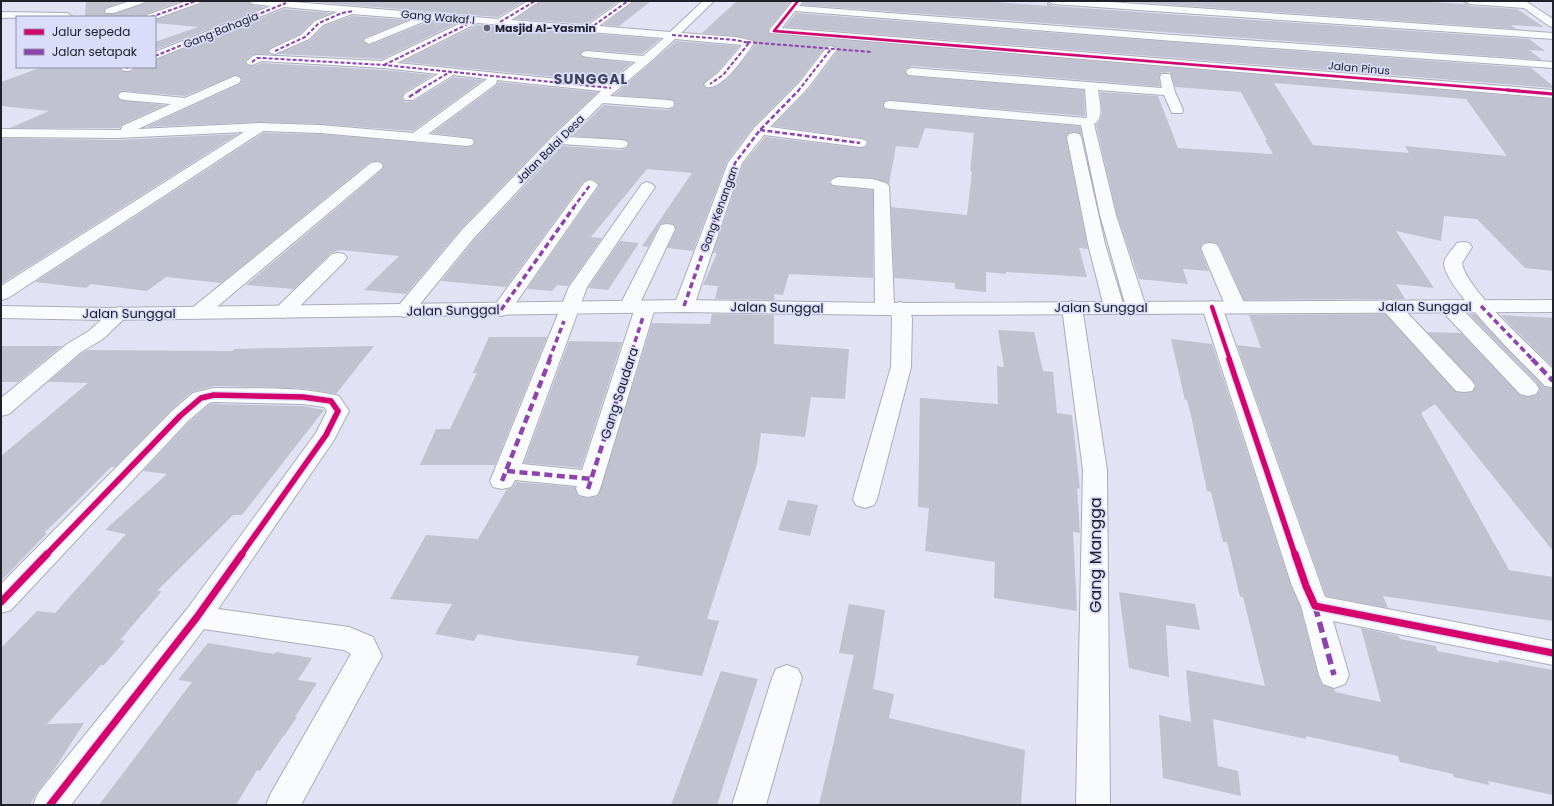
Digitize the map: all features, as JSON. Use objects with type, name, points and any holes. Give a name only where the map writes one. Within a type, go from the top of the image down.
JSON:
[{"type":"street","points":[[110,11],[140,1]]},
{"type":"street","points":[[154,16],[196,1]]},
{"type":"street","name":"Gang Wakaf I","points":[[253,1],[354,11],[474,20],[500,27]]},
{"type":"street","points":[[500,27],[535,1]]},
{"type":"street","points":[[589,29],[628,1]]},
{"type":"street","name":"Jalan Balai Desa","points":[[404,311],[468,235],[557,140],[607,92],[646,60],[708,1]]},
{"type":"street","points":[[1053,1],[1131,6],[1160,5],[1553,36]]},
{"type":"street","points":[[1106,1],[1131,6]]},
{"type":"street","points":[[1470,1],[1527,5],[1553,24]]},
{"type":"street","points":[[275,51],[305,37],[319,23],[374,3]]},
{"type":"street","name":"Gang Bahagia","points":[[156,56],[286,4]]},
{"type":"street","points":[[393,14],[414,4]]},
{"type":"street","points":[[795,4],[1133,31],[1172,30],[1553,65]]},
{"type":"street","name":"Jalan Pinus","points":[[795,4],[773,30],[774,31],[1553,94]]},
{"type":"street","points":[[1160,5],[1172,30]]},
{"type":"street","points":[[1,15],[67,16]]},
{"type":"street","points":[[368,41],[427,16]]},
{"type":"street","points":[[384,65],[474,20]]},
{"type":"street","points":[[1377,21],[1553,31]]},
{"type":"street","points":[[500,27],[514,23],[872,52]]},
{"type":"street","points":[[1157,40],[1172,30]]},
{"type":"street","points":[[602,41],[616,31]]},
{"type":"street","points":[[1133,31],[1157,40]]},
{"type":"street","points":[[1157,40],[1169,92],[1177,110]]},
{"type":"street","points":[[710,84],[728,70],[748,45],[749,43],[747,42]]},
{"type":"street","name":"Gang Kenangan","points":[[684,306],[735,163],[760,130],[803,86],[831,48]]},
{"type":"street","points":[[587,54],[646,60]]},
{"type":"street","points":[[252,62],[257,58],[262,58],[384,65],[607,92],[623,100],[668,104]]},
{"type":"street","points":[[409,97],[450,72]]},
{"type":"street","points":[[912,72],[1169,92]]},
{"type":"street","points":[[117,134],[235,80]]},
{"type":"street","points":[[416,137],[492,81]]},
{"type":"street","points":[[890,105],[1079,121],[1092,120],[1094,116],[1091,86]]},
{"type":"street","points":[[124,96],[188,102]]},
{"type":"street","points":[[1079,121],[1084,187],[1103,273],[1114,307]]},
{"type":"street","points":[[1079,121],[1124,272],[1136,307]]},
{"type":"street","points":[[1,294],[259,127]]},
{"type":"street","points":[[1,133],[117,134],[259,127],[320,129],[467,142]]},
{"type":"street","points":[[760,130],[860,143]]},
{"type":"street","points":[[557,140],[621,144]]},
{"type":"street","points":[[199,312],[376,166]]},
{"type":"street","points":[[838,182],[881,186],[892,308],[902,320],[901,367],[865,499]]},
{"type":"street","points":[[501,310],[590,185]]},
{"type":"street","points":[[570,308],[578,287],[646,187]]},
{"type":"street","points":[[1084,187],[1100,188]]},
{"type":"street","name":"Gang Saudara","points":[[570,308],[504,476],[590,484],[637,307],[666,229]]},
{"type":"street","points":[[1463,247],[1453,261],[1454,270],[1467,290],[1553,381]]},
{"type":"street","points":[[1210,248],[1236,307]]},
{"type":"street","points":[[283,312],[338,258]]},
{"type":"street","name":"Jalan Sunggal","points":[[1,312],[113,313],[404,311],[684,306],[892,308],[1553,306]]},
{"type":"street","points":[[1390,306],[1464,386]]},
{"type":"street","points":[[1448,306],[1528,390]]},
{"type":"street","name":"Gang Mangga","points":[[1072,307],[1095,470],[1099,804]]},
{"type":"street","points":[[1212,307],[1306,586],[1315,606],[1334,675]]},
{"type":"street","points":[[1,409],[74,348],[82,334],[113,313]]},
{"type":"street","points":[[1,602],[180,416],[201,398],[214,395],[231,394],[303,397],[331,401],[338,411],[326,435],[197,617],[50,805]]},
{"type":"street","points":[[1315,606],[1553,653]]},
{"type":"street","points":[[197,617],[349,639],[363,646],[368,656],[283,805]]},
{"type":"street","points":[[749,805],[787,678]]},
{"type":"building","points":[[86,1],[125,1],[106,8],[104,12],[106,14],[114,14],[143,4],[146,1],[182,1],[146,14],[145,16],[85,16]]},
{"type":"building","points":[[202,1],[247,1],[253,5],[265,7],[156,50],[156,42],[198,27],[156,23],[156,20],[200,4]]},
{"type":"building","points":[[300,1],[525,1],[498,17]]},
{"type":"building","points":[[541,1],[619,1],[587,24],[515,19]]},
{"type":"building","points":[[634,1],[651,1],[619,26],[603,25]]},
{"type":"building","points":[[737,1],[791,1],[769,28],[768,32],[770,34],[1553,99],[1553,271],[1525,268],[1477,219],[1444,216],[1441,241],[1396,231],[1434,288],[1396,284],[1405,299],[1244,300],[1220,247],[1216,243],[1210,242],[1203,243],[1200,249],[1209,271],[1183,269],[1188,284],[1139,279],[1117,215],[1096,125],[1102,114],[1100,92],[1158,96],[1178,148],[1273,154],[1241,92],[1175,87],[1170,72],[1161,73],[1159,77],[1160,86],[1154,86],[912,66],[905,71],[908,76],[1084,90],[1085,116],[890,100],[885,101],[883,105],[885,109],[890,110],[1080,126],[1082,135],[1074,132],[1068,133],[1066,137],[1088,249],[1079,248],[1087,277],[986,272],[986,292],[955,289],[955,283],[894,278],[891,207],[967,215],[972,172],[970,171],[974,133],[925,128],[918,148],[896,146],[889,184],[872,178],[838,176],[832,178],[828,182],[833,186],[873,190],[873,278],[789,274],[783,295],[774,294],[774,300],[715,299],[718,286],[703,285],[717,253],[713,253],[743,164],[765,137],[860,148],[865,147],[868,144],[866,139],[773,126],[808,90],[838,50],[838,48],[831,45],[826,46],[798,82],[754,126],[727,162],[693,251],[667,248],[676,230],[674,224],[667,223],[660,224],[648,247],[642,246],[692,173],[647,169],[591,237],[602,238],[568,286],[557,285],[552,291],[527,289],[599,186],[596,181],[591,179],[584,181],[506,287],[441,281],[474,240],[562,146],[621,150],[627,148],[629,143],[626,140],[572,136],[604,105],[668,110],[674,107],[675,104],[673,100],[614,95],[676,41],[739,46],[718,71],[703,84],[706,88],[712,88],[727,79],[755,44],[754,40],[736,36],[702,33]],"holes":[[[1274,83],[1466,99],[1507,156],[1405,146],[1409,153],[1313,145]]]},
{"type":"building","points":[[804,1],[996,1],[995,2],[1047,6],[1047,2],[1053,6],[1529,39],[1545,51],[1529,50],[1542,60],[802,5]]},
{"type":"building","points":[[1117,1],[1413,1],[1465,4],[1461,1],[1464,1],[1470,6],[1517,9],[1544,27],[1511,25],[1516,29]]},
{"type":"building","points":[[284,9],[332,13],[314,20],[300,34],[270,48],[268,51],[270,54],[252,55],[245,61],[247,65],[253,66],[262,63],[384,70],[433,75],[404,93],[402,98],[405,102],[414,101],[453,77],[483,80],[413,131],[320,124],[259,122],[146,127],[240,84],[242,79],[235,75],[185,96],[124,91],[120,92],[117,95],[120,100],[165,105],[121,125],[120,128],[10,128],[49,111],[1,106],[1,82],[39,68],[120,68],[122,71],[127,72],[133,71],[135,68],[156,68],[156,60]]},
{"type":"building","points":[[796,13],[1531,68],[1553,86],[1553,88],[785,27]]},
{"type":"building","points":[[352,16],[408,20],[364,38],[363,41],[370,45],[428,22],[457,23],[382,59],[278,54],[310,40],[324,26]]},
{"type":"building","points":[[477,25],[660,39],[642,54],[587,50],[582,51],[580,55],[587,58],[632,63],[608,82],[402,62]]},
{"type":"building","points":[[498,82],[598,92],[551,136],[460,230],[406,294],[364,290],[399,256],[340,250],[331,253],[294,289],[246,285],[382,170],[384,165],[381,162],[376,161],[370,162],[221,283],[166,277],[147,291],[91,284],[86,288],[35,282],[263,133],[320,134],[467,147],[472,146],[475,141],[472,138],[432,133],[497,85]]},
{"type":"building","points":[[238,134],[1,284],[1,138],[117,140]]},
{"type":"building","points":[[620,241],[639,243],[608,290],[588,288]]},
{"type":"building","points":[[712,314],[774,315],[774,344],[849,349],[845,399],[811,397],[805,437],[761,433],[757,464],[707,619],[719,621],[702,676],[636,665],[639,656],[519,641],[478,634],[474,641],[435,634],[452,604],[390,599],[426,535],[478,539],[507,489],[512,488],[516,482],[575,487],[578,496],[588,498],[598,496],[652,323],[710,324]]},
{"type":"building","points":[[1385,314],[1456,392],[1472,392],[1476,385],[1427,332],[1461,333],[1520,395],[1528,397],[1536,395],[1540,390],[1537,383],[1469,314],[1475,314],[1544,387],[1553,388],[1553,551],[1435,404],[1421,413],[1509,570],[1553,577],[1553,621],[1383,596],[1388,608],[1326,596],[1237,345],[1261,348],[1249,315]]},
{"type":"building","points":[[1501,315],[1553,318],[1553,367],[1517,332]]},
{"type":"building","points":[[998,330],[1034,332],[1043,371],[1053,372],[1057,413],[1072,415],[1080,489],[1077,488],[1080,533],[1073,532],[1077,611],[994,598],[995,562],[925,551],[929,508],[918,507],[920,398],[998,404],[997,366],[1004,367]]},
{"type":"building","points":[[489,337],[547,337],[495,465],[420,465],[436,429],[450,429],[477,373],[473,373]]},
{"type":"building","points":[[1171,339],[1212,344],[1291,586],[1300,606],[1322,685],[1334,689],[1335,692],[1381,702],[1361,628],[1398,636],[1400,639],[1436,646],[1437,651],[1500,663],[1498,660],[1553,670],[1553,795],[1488,781],[1489,785],[1454,777],[1453,774],[1400,762],[1398,756],[1306,736],[1306,739],[1213,719],[1218,766],[1238,771],[1241,796],[1163,778],[1159,715],[1191,722],[1186,670],[1265,686],[1243,597],[1240,597],[1227,542],[1223,542],[1211,492],[1207,491],[1192,420],[1187,400],[1185,400]]},
{"type":"building","points":[[569,341],[622,342],[581,468],[524,463]]},
{"type":"building","points":[[1,346],[62,346],[18,382],[1,382]]},
{"type":"building","points":[[374,346],[336,394],[308,389],[214,386],[192,392],[171,410],[115,467],[111,467],[44,533],[47,533],[1,581],[1,456],[88,383],[48,382],[82,353],[88,350],[232,351],[234,349]]},
{"type":"building","points":[[210,404],[303,406],[324,410],[242,515],[233,515],[157,591],[162,591],[120,640],[125,641],[47,724],[84,723],[52,773],[37,792],[30,805],[1,805],[1,648],[37,611],[55,613],[126,534],[105,530],[167,474],[143,471],[189,422]]},
{"type":"building","points":[[788,500],[818,505],[810,536],[778,530]]},
{"type":"building","points":[[1119,592],[1195,604],[1200,630],[1166,625],[1169,677],[1129,668]]},
{"type":"building","points":[[849,604],[885,610],[873,689],[894,694],[889,718],[1025,750],[1021,805],[819,805],[854,655],[839,653]]},
{"type":"building","points":[[208,643],[274,654],[276,652],[312,658],[298,680],[317,683],[295,717],[297,717],[260,771],[257,770],[236,805],[99,805],[192,682],[178,680]]},
{"type":"building","points":[[721,671],[758,679],[717,805],[671,805]]},
{"type":"marked path","points":[[154,16],[196,1]]},
{"type":"marked path","points":[[500,22],[535,1]]},
{"type":"marked path","points":[[589,29],[628,1]]},
{"type":"marked path","points":[[156,56],[286,3]]},
{"type":"marked path","points":[[275,51],[305,37],[319,23],[342,13],[354,11]]},
{"type":"marked path","points":[[384,65],[474,21]]},
{"type":"marked path","points":[[672,35],[736,40],[749,43],[723,75],[710,84]]},
{"type":"marked path","points":[[747,42],[872,52]]},
{"type":"marked path","points":[[684,306],[735,163],[760,130],[803,86],[831,49]]},
{"type":"marked path","points":[[252,62],[257,58],[262,58],[384,65],[611,88]]},
{"type":"marked path","points":[[409,97],[450,72]]},
{"type":"marked path","points":[[760,130],[860,143]]},
{"type":"marked path","points":[[501,310],[590,185]]},
{"type":"marked path","points":[[1481,306],[1553,381]]},
{"type":"marked path","points":[[588,489],[643,317]]},
{"type":"marked path","points":[[502,481],[564,321]]},
{"type":"marked path","points":[[507,471],[592,479]]},
{"type":"marked path","points":[[1315,606],[1334,675]]},
{"type":"cycle path","points":[[798,1],[774,31],[1553,94]]},
{"type":"cycle path","points":[[1212,307],[1306,586],[1315,606],[1553,653]]},
{"type":"cycle path","points":[[1,602],[180,416],[201,398],[214,395],[303,397],[331,401],[338,411],[326,435],[197,617],[50,805]]},
{"type":"place","name":"Masjid Al-Yasmin","points":[[487,28]]},
{"type":"district","name":"SUNGGAL","points":[[591,79]]}]
